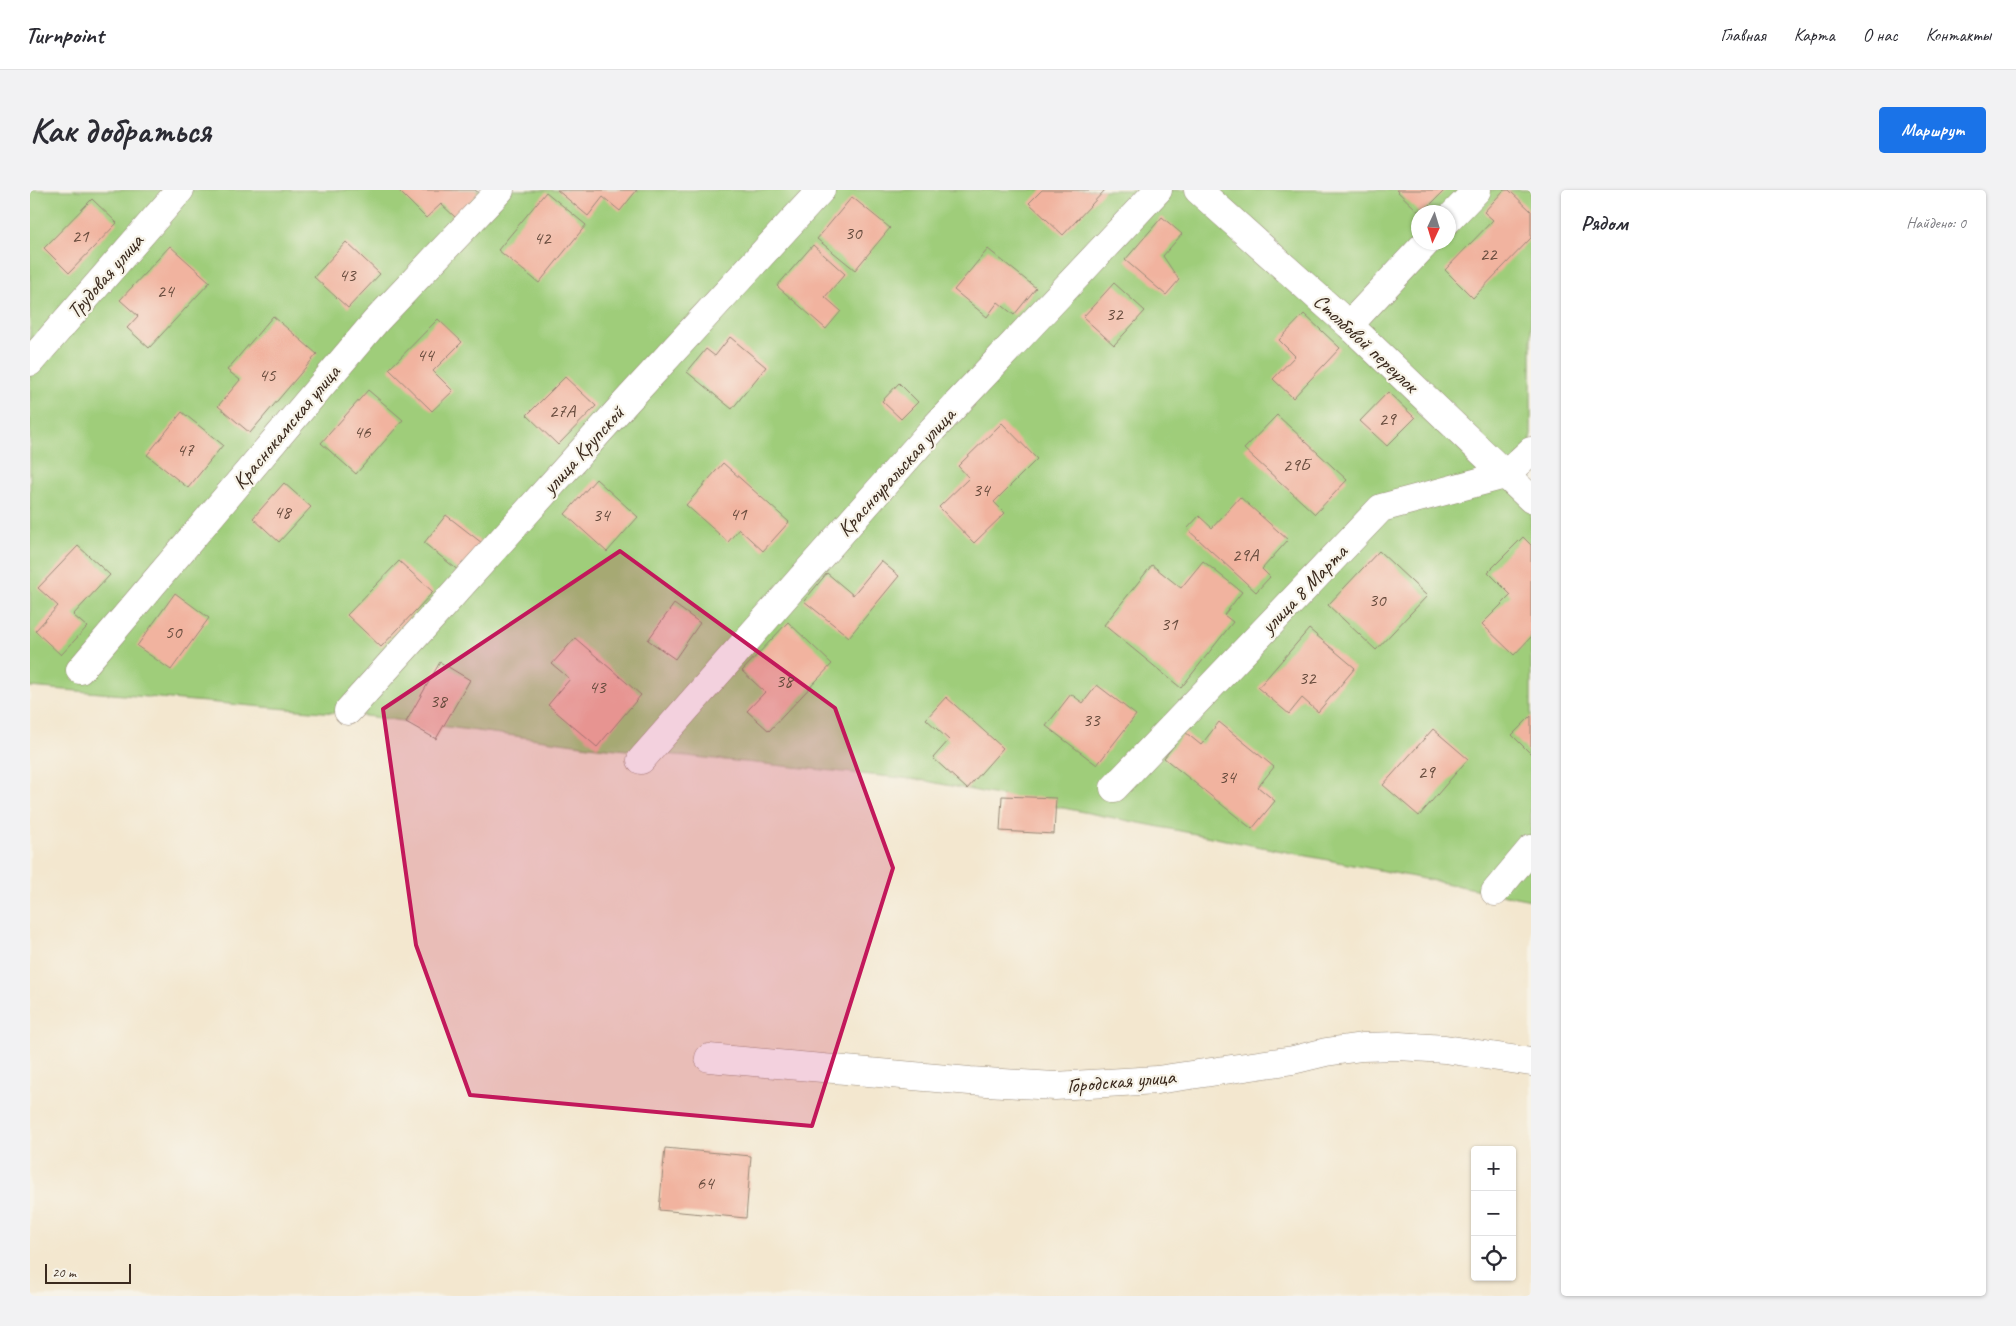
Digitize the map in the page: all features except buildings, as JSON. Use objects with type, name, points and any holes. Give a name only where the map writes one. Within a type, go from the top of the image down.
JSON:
[{"type":"street","name":"Трудовая улица","points":[[30,362],[180,190]]},
{"type":"street","name":"Краснокамская улица","points":[[80,670],[376,320],[500,190]]},
{"type":"street","name":"улица Крупской","points":[[348,711],[626,402],[821,190]]},
{"type":"street","name":"Красноуральская улица","points":[[641,760],[933,429],[1158,190]]},
{"type":"street","name":"Столбовой переулок","points":[[1198,190],[1349,325],[1531,499]]},
{"type":"street","points":[[1456,212],[1477,190]]},
{"type":"street","points":[[1349,325],[1419,250]]},
{"type":"street","name":"улица 8 Марта","points":[[1114,788],[1381,508],[1505,475],[1531,451]]},
{"type":"street","points":[[1495,892],[1531,849]]},
{"type":"street","name":"Городская улица","points":[[709,1058],[970,1081],[1056,1086],[1157,1080],[1293,1060],[1326,1052],[1362,1047],[1399,1046],[1445,1049],[1531,1062]]},
{"type":"highlighted area","points":[[620,551],[835,708],[893,868],[812,1126],[470,1095],[416,945],[383,709]]},
{"type":"green space","points":[[30,190],[1531,190],[1531,900],[921,780],[597,747],[358,715],[30,687]]}]
